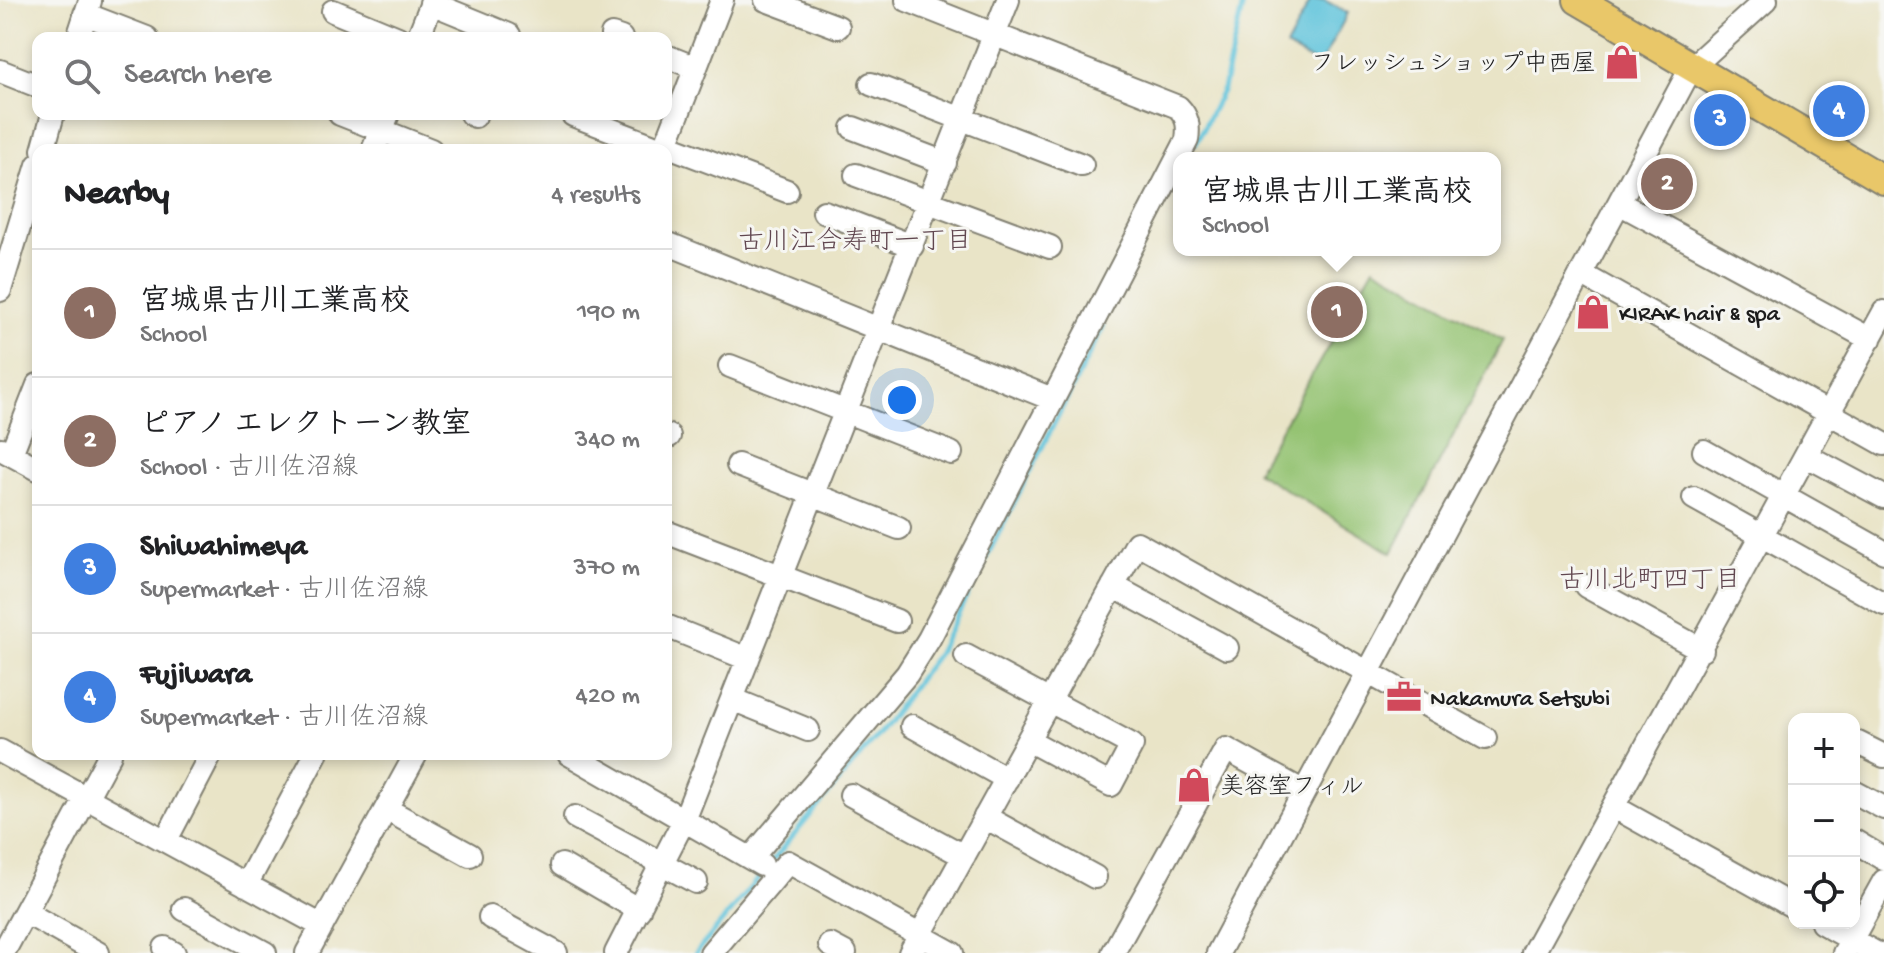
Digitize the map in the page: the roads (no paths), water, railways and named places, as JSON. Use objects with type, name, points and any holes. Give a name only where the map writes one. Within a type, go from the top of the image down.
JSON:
[{"type":"main road","points":[[1578,0],[1884,180]]},
{"type":"street","points":[[673,105],[696,68],[722,0]]},
{"type":"street","points":[[766,0],[838,27]]},
{"type":"street","points":[[907,0],[1178,107],[1186,116],[1189,129],[1181,152]]},
{"type":"street","points":[[616,953],[685,818],[1008,0]]},
{"type":"street","points":[[420,32],[432,2],[502,32]]},
{"type":"street","points":[[1218,953],[1691,68],[1757,5]]},
{"type":"street","points":[[80,32],[88,7],[136,32]]},
{"type":"street","points":[[333,11],[384,32]]},
{"type":"street","points":[[672,58],[696,68]]},
{"type":"street","points":[[0,71],[32,84]]},
{"type":"street","points":[[871,84],[1082,165]]},
{"type":"street","points":[[45,144],[51,120]]},
{"type":"street","points":[[354,120],[415,144]]},
{"type":"street","points":[[587,120],[654,144]]},
{"type":"street","points":[[666,144],[670,120]]},
{"type":"street","points":[[853,128],[945,163]]},
{"type":"street","points":[[672,150],[787,191]]},
{"type":"street","points":[[711,953],[761,864],[907,674],[929,639],[1173,167]]},
{"type":"street","points":[[856,175],[1050,247]]},
{"type":"street","points":[[0,290],[32,185]]},
{"type":"street","points":[[1619,203],[1870,339]]},
{"type":"street","points":[[824,212],[912,246]]},
{"type":"street","points":[[672,245],[1052,399]]},
{"type":"street","points":[[1581,274],[1884,444]]},
{"type":"street","points":[[1533,953],[1702,650],[1884,312]]},
{"type":"street","points":[[730,366],[951,453]]},
{"type":"street","points":[[32,397],[6,451],[32,466]]},
{"type":"street","points":[[1704,451],[1884,552]]},
{"type":"street","points":[[1807,456],[1884,497]]},
{"type":"street","points":[[738,465],[899,528]]},
{"type":"street","points":[[1694,498],[1884,604]]},
{"type":"street","points":[[672,534],[897,621]]},
{"type":"street","points":[[915,944],[1137,543],[1485,738]]},
{"type":"street","points":[[1113,586],[1227,648]]},
{"type":"street","points":[[1586,586],[1702,650]]},
{"type":"street","points":[[672,628],[748,659]]},
{"type":"street","points":[[966,656],[1132,745],[1111,785],[1028,740]]},
{"type":"street","points":[[732,699],[808,730]]},
{"type":"street","points":[[912,726],[1007,779]]},
{"type":"street","points":[[1860,744],[1884,756]]},
{"type":"street","points":[[1113,953],[1226,749],[1304,792]]},
{"type":"street","points":[[0,751],[322,926]]},
{"type":"street","points":[[3,953],[107,760]]},
{"type":"street","points":[[166,840],[208,760]]},
{"type":"street","points":[[246,885],[313,760]]},
{"type":"street","points":[[307,953],[413,760]]},
{"type":"street","points":[[580,760],[761,864],[788,862],[915,944],[952,953]]},
{"type":"street","points":[[851,795],[964,856]]},
{"type":"street","points":[[1860,795],[1884,808]]},
{"type":"street","points":[[1614,807],[1788,904]]},
{"type":"street","points":[[386,809],[470,855]]},
{"type":"street","points":[[575,817],[696,882]]},
{"type":"street","points":[[985,817],[1095,877]]},
{"type":"street","points":[[1860,845],[1884,859]]},
{"type":"street","points":[[562,865],[639,910]]},
{"type":"street","points":[[1848,946],[1884,881]]},
{"type":"street","points":[[184,909],[265,953]]},
{"type":"street","points":[[25,912],[98,953]]},
{"type":"street","points":[[490,917],[556,953]]},
{"type":"street","points":[[1829,929],[1848,946],[1876,953]]},
{"type":"water","points":[[1311,0],[1324,0],[1348,13],[1320,65],[1286,47]]},
{"type":"waterway","points":[[1196,143],[1223,89],[1244,0]]},
{"type":"waterway","points":[[696,953],[878,734],[938,653],[1103,327]]},
{"type":"place","name":"フレッシュショップ中西屋","points":[[1622,62]]},
{"type":"place","name":"Fujiwara","points":[[1839,111]]},
{"type":"place","name":"Shiwahimeya","points":[[1720,120]]},
{"type":"place","name":"ピアノ エレクトーン教室","points":[[1667,184]]},
{"type":"place","name":"宮城県古川工業高校","points":[[1337,312]]},
{"type":"place","name":"KIRAK hair & spa","points":[[1593,312]]},
{"type":"place","name":"Nakamura Setsubi","points":[[1404,697]]},
{"type":"place","name":"美容室フィル","points":[[1194,785]]},
{"type":"district","name":"古川江合寿町一丁目","points":[[855,239]]},
{"type":"district","name":"古川北町四丁目","points":[[1650,578]]}]
